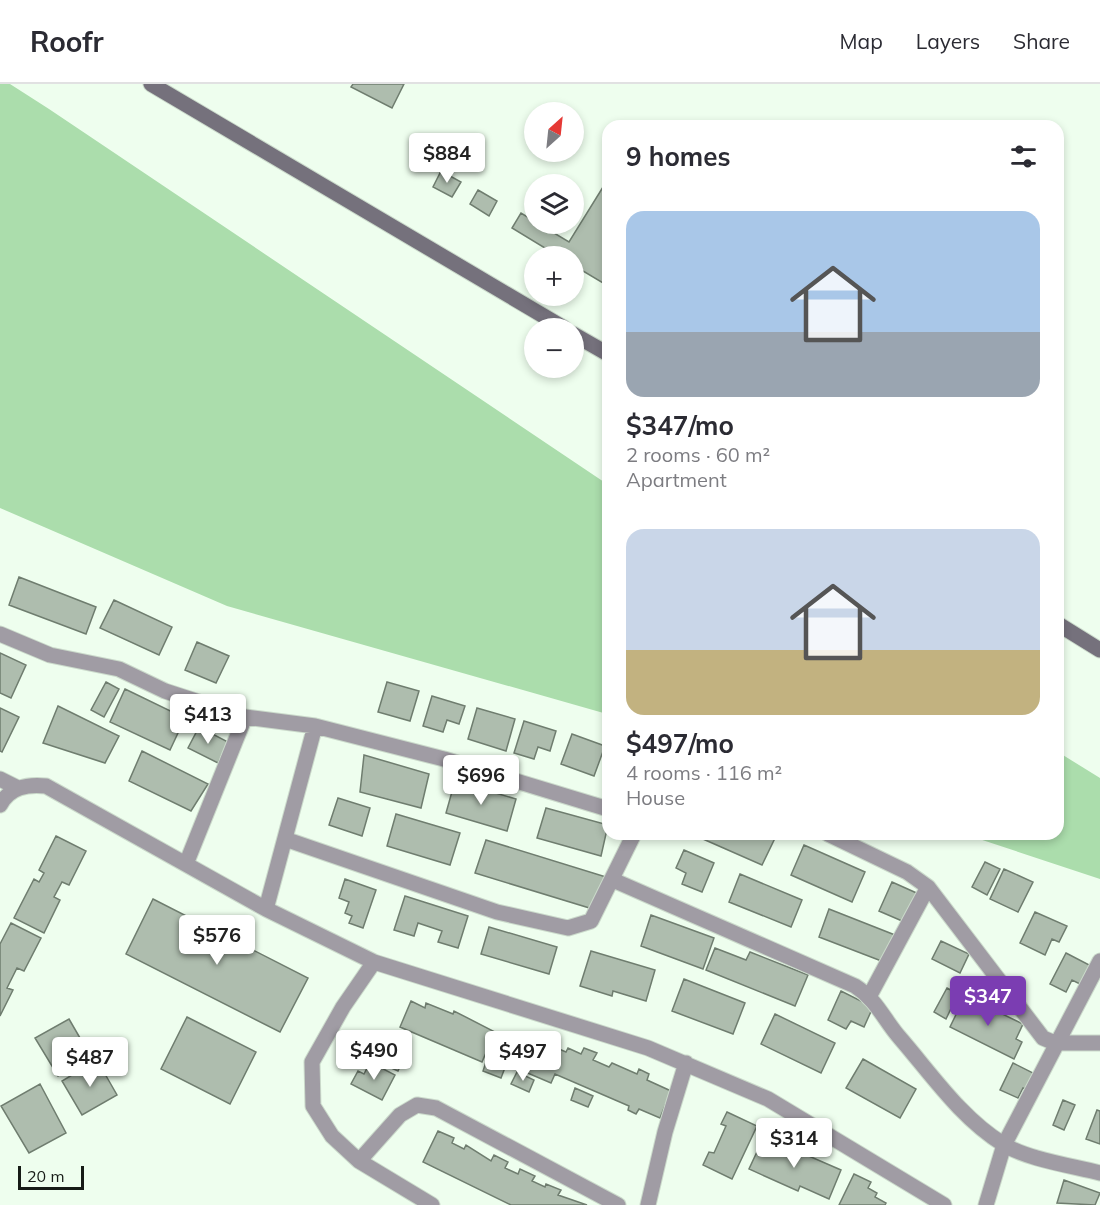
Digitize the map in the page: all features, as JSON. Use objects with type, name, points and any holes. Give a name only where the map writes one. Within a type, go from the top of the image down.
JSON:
[{"type":"street","points":[[151,84],[547,318]]},
{"type":"street","points":[[584,340],[602,351]]},
{"type":"street","points":[[1064,628],[1100,650]]},
{"type":"street","points":[[0,634],[50,655],[119,669],[165,691],[245,717],[315,726],[444,759],[602,807]]},
{"type":"street","points":[[186,864],[245,717]]},
{"type":"street","points":[[266,909],[315,726]]},
{"type":"street","points":[[0,779],[18,788]]},
{"type":"street","points":[[0,805],[4,798],[18,788],[31,785],[46,786],[266,909],[374,962],[609,1035],[686,1063],[768,1099],[944,1205]]},
{"type":"street","points":[[285,839],[497,912],[568,928],[591,921],[631,840]]},
{"type":"street","points":[[840,840],[907,872],[928,887],[1043,1038],[1055,1043],[1100,1044]]},
{"type":"street","points":[[613,880],[774,948],[870,995],[893,1030],[962,1111],[1004,1145],[1051,1161],[1100,1173]]},
{"type":"street","points":[[870,995],[928,887]]},
{"type":"street","points":[[986,1205],[1004,1145],[1055,1043],[1100,961]]},
{"type":"street","points":[[374,962],[343,1007],[312,1062],[313,1106],[332,1136],[359,1161],[432,1205]]},
{"type":"street","points":[[648,1205],[665,1132],[686,1063]]},
{"type":"street","points":[[359,1161],[400,1115],[417,1105],[436,1108],[618,1205]]},
{"type":"green space","points":[[0,84],[10,84],[602,481],[602,713],[227,606],[0,508]]},
{"type":"green space","points":[[1064,756],[1100,778],[1100,879],[982,840],[1064,840]]},
{"type":"building","points":[[353,84],[404,84],[392,108],[351,87]]},
{"type":"building","points":[[441,171],[461,182],[452,197],[433,187]]},
{"type":"building","points":[[602,189],[602,282],[584,272],[584,246],[542,246],[512,228],[521,213],[524,215],[524,234],[556,234],[569,242],[574,234],[584,234],[584,218]]},
{"type":"building","points":[[478,190],[497,201],[489,216],[470,204]]},
{"type":"building","points":[[19,577],[96,607],[86,634],[9,605]]},
{"type":"building","points":[[114,600],[172,627],[159,655],[100,628]]},
{"type":"building","points":[[197,642],[229,656],[216,683],[185,670]]},
{"type":"building","points":[[0,653],[26,665],[11,698],[0,693]]},
{"type":"building","points":[[106,682],[119,689],[104,717],[91,710]]},
{"type":"building","points":[[387,682],[419,691],[410,721],[378,712]]},
{"type":"building","points":[[125,689],[185,718],[170,750],[110,722]]},
{"type":"building","points":[[432,696],[465,706],[459,724],[447,720],[443,732],[423,726]]},
{"type":"building","points":[[58,706],[119,736],[105,763],[43,743]]},
{"type":"building","points":[[0,708],[19,717],[2,752],[0,751]]},
{"type":"building","points":[[477,708],[515,719],[506,751],[468,739]]},
{"type":"building","points":[[524,721],[556,731],[550,751],[538,747],[534,759],[514,753]]},
{"type":"building","points":[[199,727],[228,742],[218,763],[188,748]]},
{"type":"building","points":[[572,734],[602,745],[602,754],[594,776],[561,764]]},
{"type":"building","points":[[142,751],[208,784],[191,811],[129,781]]},
{"type":"building","points":[[364,755],[429,774],[421,808],[360,792]]},
{"type":"building","points":[[455,781],[516,799],[507,831],[446,813]]},
{"type":"building","points":[[338,798],[370,808],[362,836],[329,825]]},
{"type":"building","points":[[546,808],[602,823],[602,840],[605,840],[601,856],[537,838]]},
{"type":"building","points":[[396,814],[460,833],[450,865],[387,846]]},
{"type":"building","points":[[56,836],[86,851],[69,885],[62,882],[54,897],[60,900],[44,933],[14,918],[34,879],[39,882],[44,873],[39,870]]},
{"type":"building","points":[[486,840],[606,877],[596,910],[475,873]]},
{"type":"building","points":[[705,840],[774,840],[762,865]]},
{"type":"building","points":[[804,845],[865,872],[852,902],[791,875]]},
{"type":"building","points":[[684,850],[714,863],[702,892],[682,884],[686,873],[676,868]]},
{"type":"building","points":[[985,862],[1000,869],[987,895],[972,887]]},
{"type":"building","points":[[1004,869],[1033,882],[1018,912],[990,899]]},
{"type":"building","points":[[740,874],[802,900],[791,927],[729,902]]},
{"type":"building","points":[[345,879],[376,890],[363,928],[349,923],[352,916],[345,913],[349,902],[339,898]]},
{"type":"building","points":[[892,882],[921,895],[909,924],[879,911]]},
{"type":"building","points":[[405,896],[468,916],[458,948],[438,942],[442,931],[418,923],[414,936],[394,930]]},
{"type":"building","points":[[153,899],[308,978],[280,1032],[126,954]]},
{"type":"building","points":[[829,909],[895,935],[884,962],[819,937]]},
{"type":"building","points":[[1035,912],[1067,926],[1059,942],[1052,939],[1045,955],[1020,943]]},
{"type":"building","points":[[651,915],[714,938],[703,969],[641,946]]},
{"type":"building","points":[[11,923],[41,938],[24,971],[17,968],[7,988],[13,990],[0,1016],[0,944]]},
{"type":"building","points":[[489,927],[557,947],[549,974],[481,954]]},
{"type":"building","points":[[941,941],[969,954],[960,973],[932,959]]},
{"type":"building","points":[[715,948],[746,960],[750,952],[808,975],[795,1006],[706,970]]},
{"type":"building","points":[[591,951],[655,970],[646,1001],[613,991],[612,996],[580,986]]},
{"type":"building","points":[[1066,953],[1097,969],[1088,988],[1072,980],[1066,992],[1050,984]]},
{"type":"building","points":[[684,979],[745,1003],[733,1034],[672,1011]]},
{"type":"building","points":[[947,988],[958,994],[946,1019],[934,1012]]},
{"type":"building","points":[[841,991],[873,1007],[864,1027],[851,1021],[846,1029],[828,1020]]},
{"type":"building","points":[[965,996],[1023,1024],[1016,1039],[1022,1042],[1014,1059],[950,1027]]},
{"type":"building","points":[[411,1001],[425,1008],[426,1003],[453,1014],[454,1011],[495,1032],[482,1062],[400,1027]]},
{"type":"building","points":[[775,1014],[835,1043],[821,1073],[761,1044]]},
{"type":"building","points":[[187,1017],[256,1052],[230,1104],[161,1069]]},
{"type":"building","points":[[69,1019],[91,1057],[58,1076],[35,1038]]},
{"type":"building","points":[[509,1032],[523,1039],[525,1034],[539,1040],[537,1045],[550,1051],[552,1046],[566,1052],[568,1048],[581,1054],[584,1048],[597,1053],[593,1060],[609,1067],[612,1063],[637,1074],[639,1069],[649,1074],[647,1080],[671,1091],[660,1118],[639,1109],[636,1114],[628,1110],[629,1106],[555,1074],[551,1083],[497,1060]]},
{"type":"building","points":[[383,1033],[410,1044],[398,1071],[378,1062],[381,1055],[369,1050],[372,1043],[377,1046]]},
{"type":"building","points":[[487,1059],[506,1065],[501,1078],[483,1071]]},
{"type":"building","points":[[863,1059],[916,1089],[900,1118],[846,1088]]},
{"type":"building","points":[[97,1060],[117,1095],[82,1115],[62,1081]]},
{"type":"building","points":[[370,1062],[395,1075],[382,1100],[351,1084],[358,1071],[364,1074]]},
{"type":"building","points":[[1013,1063],[1039,1076],[1031,1091],[1023,1088],[1018,1098],[1000,1090]]},
{"type":"building","points":[[517,1072],[534,1080],[529,1092],[511,1084]]},
{"type":"building","points":[[40,1084],[66,1133],[29,1153],[1,1106]]},
{"type":"building","points":[[575,1088],[593,1096],[588,1107],[571,1100]]},
{"type":"building","points":[[1063,1100],[1075,1105],[1064,1130],[1053,1125]]},
{"type":"building","points":[[1097,1110],[1100,1111],[1100,1144],[1086,1139]]},
{"type":"building","points":[[727,1112],[757,1126],[732,1179],[703,1165],[709,1152],[714,1153],[726,1126],[721,1124]]},
{"type":"building","points":[[438,1131],[454,1138],[452,1143],[464,1149],[466,1145],[491,1161],[494,1155],[508,1162],[505,1168],[518,1174],[520,1169],[535,1176],[532,1181],[545,1187],[546,1184],[561,1190],[558,1195],[587,1205],[511,1205],[423,1162]]},
{"type":"building","points":[[778,1138],[789,1143],[787,1149],[841,1170],[829,1199],[800,1186],[798,1191],[749,1169],[763,1139],[775,1144]]},
{"type":"building","points":[[854,1174],[871,1182],[868,1188],[877,1193],[875,1197],[886,1203],[885,1205],[839,1205]]},
{"type":"building","points":[[1064,1180],[1100,1193],[1095,1205],[1057,1203]]}]
